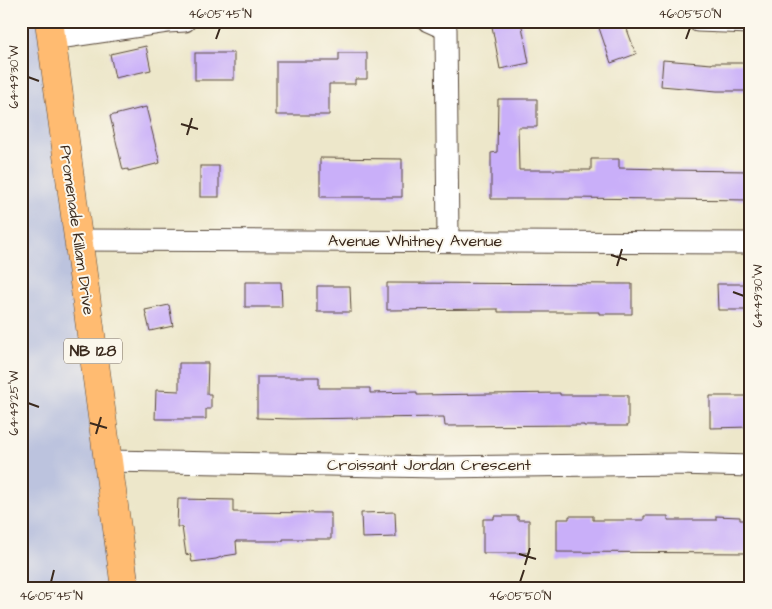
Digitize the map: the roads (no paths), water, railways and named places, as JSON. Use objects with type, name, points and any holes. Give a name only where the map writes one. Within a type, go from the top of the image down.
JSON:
[{"type":"main road","name":"Promenade Killam Drive","points":[[50,30],[125,588]]},
{"type":"street","points":[[50,30],[185,21]]},
{"type":"street","points":[[428,21],[446,29],[448,241]]},
{"type":"street","points":[[698,21],[751,23]]},
{"type":"street","name":"Avenue Whitney Avenue","points":[[78,240],[751,243]]},
{"type":"street","name":"Croissant Jordan Crescent","points":[[108,461],[438,467],[678,464],[751,466]]}]
